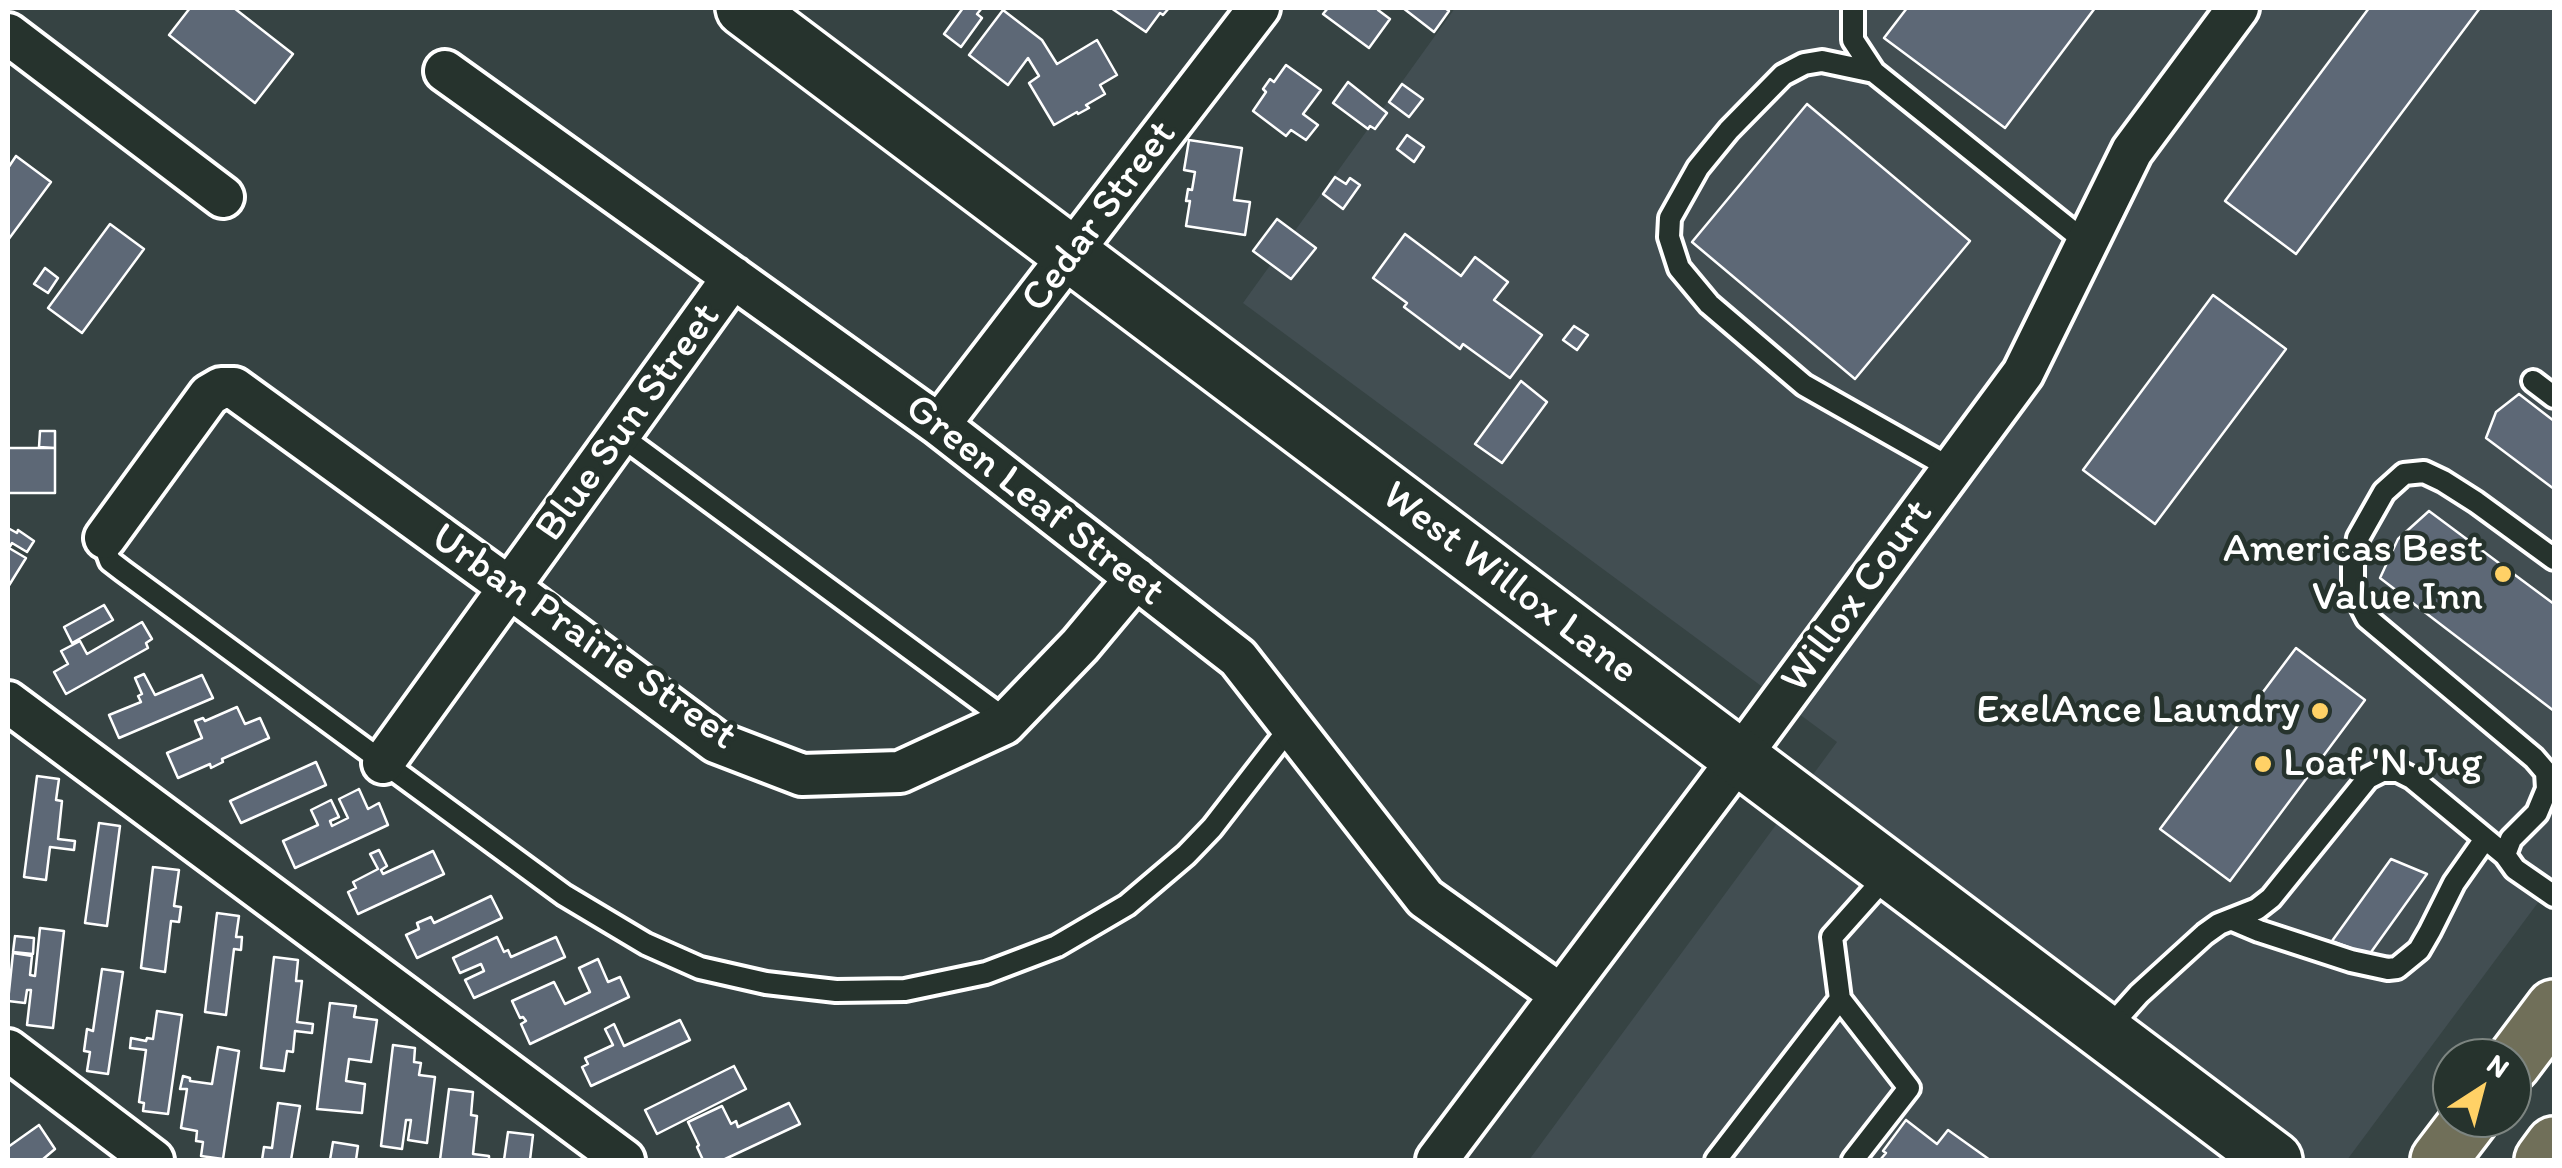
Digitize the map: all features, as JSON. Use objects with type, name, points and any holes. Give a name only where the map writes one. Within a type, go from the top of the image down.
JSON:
[{"type":"highway","points":[[2532,1038],[2554,1008]]},
{"type":"highway","points":[[2439,1160],[2456,1138]]},
{"type":"highway","points":[[2543,1160],[2554,1145]]},
{"type":"main road","name":"West Willox Lane","points":[[757,11],[1072,254],[2274,1160]]},
{"type":"street","name":"Cedar Street","points":[[939,425],[1259,8]]},
{"type":"street","name":"Willox Court","points":[[1437,1160],[1740,758],[2023,372],[2132,151],[2238,8]]},
{"type":"street","points":[[8,34],[223,197]]},
{"type":"street","name":"Green Leaf Street","points":[[446,71],[939,425],[1238,658],[1424,898],[1561,995]]},
{"type":"street","name":"Blue Sun Street","points":[[384,763],[733,277]]},
{"type":"street","name":"Urban Prairie Street","points":[[105,538],[209,395],[221,388],[234,388],[716,742],[802,775],[900,772],[1008,721],[1080,646],[1136,578]]},
{"type":"street","points":[[8,702],[624,1160]]},
{"type":"street","points":[[8,1050],[153,1160]]},
{"type":"lane","points":[[1853,8],[1853,40],[1874,72],[2087,243]]},
{"type":"lane","points":[[1874,72],[1822,61],[1783,74],[1698,168],[1670,218],[1669,238],[1679,268],[1709,304],[1804,385],[1952,470]]},
{"type":"lane","points":[[2533,381],[2554,397]]},
{"type":"lane","points":[[620,436],[1008,721]]},
{"type":"lane","points":[[2505,855],[2511,839],[2536,814],[2547,789],[2546,772],[2367,618],[2353,591],[2353,565],[2358,538],[2384,492],[2404,474],[2424,472],[2476,502],[2554,559]]},
{"type":"lane","points":[[105,538],[110,561],[564,895],[646,944],[700,968],[766,983],[836,991],[905,990],[986,973],[1057,946],[1127,904],[1186,855],[1212,828],[1291,726]]},
{"type":"lane","points":[[2104,1033],[2139,994],[2204,934],[2272,898],[2368,778],[2382,772],[2398,771],[2412,778],[2505,855],[2514,868],[2554,896]]},
{"type":"lane","points":[[2233,920],[2351,961],[2397,968],[2418,950],[2454,883],[2485,839]]},
{"type":"lane","points":[[1853,1160],[1909,1088],[1840,999],[1832,937],[1890,872]]},
{"type":"lane","points":[[1716,1160],[1840,999]]},
{"type":"shaded area","points":[[1455,8],[2554,8],[2554,881],[2438,1038],[2432,1038],[2432,1045],[2347,1160],[1529,1160],[1837,742],[1243,303]]},
{"type":"building","points":[[190,8],[234,8],[293,54],[255,103],[169,35]]},
{"type":"building","points":[[963,8],[982,8],[977,14],[982,18],[961,47],[944,34]]},
{"type":"building","points":[[1111,8],[1169,8],[1163,15],[1160,13],[1146,32]]},
{"type":"building","points":[[1328,8],[1380,8],[1390,19],[1369,48],[1323,14]]},
{"type":"building","points":[[1403,8],[1445,8],[1449,11],[1434,32]]},
{"type":"building","points":[[1907,8],[2095,8],[2005,128],[1884,38]]},
{"type":"building","points":[[2369,8],[2480,8],[2296,254],[2225,201]]},
{"type":"building","points":[[1003,10],[1042,40],[1057,64],[1097,40],[1117,75],[1100,85],[1105,94],[1086,105],[1089,108],[1054,125],[1029,83],[1039,76],[1028,58],[1008,85],[969,55]]},
{"type":"building","points":[[1286,65],[1321,90],[1303,114],[1318,125],[1306,140],[1291,130],[1286,136],[1253,111],[1270,79],[1274,82]]},
{"type":"building","points":[[1348,82],[1387,113],[1375,129],[1368,129],[1333,103]]},
{"type":"building","points":[[1402,84],[1423,99],[1409,117],[1389,102]]},
{"type":"building","points":[[1807,104],[1970,241],[1855,379],[1692,242]]},
{"type":"building","points":[[1407,135],[1424,147],[1414,162],[1397,149]]},
{"type":"building","points":[[1189,140],[1242,148],[1234,200],[1250,202],[1245,235],[1186,226],[1188,189],[1192,190],[1195,172],[1184,170]]},
{"type":"building","points":[[16,156],[51,182],[8,240],[8,168]]},
{"type":"building","points":[[1335,177],[1346,184],[1350,178],[1360,185],[1343,209],[1323,194]]},
{"type":"building","points":[[1277,219],[1316,248],[1291,279],[1253,251]]},
{"type":"building","points":[[110,224],[144,249],[82,333],[48,308]]},
{"type":"building","points":[[1405,234],[1461,276],[1475,257],[1508,282],[1494,300],[1542,335],[1510,378],[1463,344],[1460,349],[1373,278]]},
{"type":"building","points":[[45,268],[58,278],[48,293],[34,284]]},
{"type":"building","points":[[2213,295],[2286,349],[2155,524],[2083,470]]},
{"type":"building","points":[[1574,326],[1588,335],[1577,350],[1563,340]]},
{"type":"building","points":[[1521,381],[1547,402],[1502,463],[1475,444]]},
{"type":"building","points":[[2519,394],[2554,421],[2554,489],[2486,438],[2496,412]]},
{"type":"building","points":[[40,431],[55,431],[55,448],[39,447]]},
{"type":"building","points":[[8,448],[55,448],[55,493],[8,493]]},
{"type":"building","points":[[2429,511],[2554,604],[2554,711],[2380,578],[2398,539]]},
{"type":"building","points":[[8,528],[34,541],[27,552],[12,543],[9,548],[26,558],[8,587]]},
{"type":"building","points":[[104,605],[113,620],[72,643],[64,627]]},
{"type":"building","points":[[142,622],[152,639],[146,643],[148,648],[66,694],[54,672],[68,664],[61,651],[80,641],[87,654]]},
{"type":"building","name":"Loaf 'N Jug","points":[[2296,648],[2365,700],[2230,881],[2160,829]]},
{"type":"building","points":[[144,674],[155,695],[202,675],[213,698],[119,738],[109,715],[141,702],[135,678]]},
{"type":"building","points":[[237,707],[245,724],[260,718],[269,738],[211,768],[210,764],[178,778],[167,753],[202,738],[195,721],[205,721]]},
{"type":"building","points":[[316,762],[326,785],[241,823],[230,801]]},
{"type":"building","points":[[37,776],[59,779],[56,800],[62,801],[58,839],[75,841],[74,850],[50,847],[46,880],[24,877]]},
{"type":"building","points":[[359,789],[368,809],[379,803],[388,825],[295,868],[283,841],[318,825],[311,810],[331,800],[339,817],[330,821],[332,826],[348,818],[339,799]]},
{"type":"building","points":[[99,823],[120,826],[107,926],[85,923]]},
{"type":"building","points":[[379,850],[387,866],[381,870],[383,874],[433,851],[444,874],[358,914],[348,892],[356,888],[353,882],[378,869],[370,854]]},
{"type":"building","name":"Loaf 'N Jug","points":[[2391,859],[2427,874],[2369,955],[2332,941]]},
{"type":"building","points":[[153,867],[179,870],[174,906],[181,907],[179,922],[171,921],[165,972],[141,968]]},
{"type":"building","points":[[491,896],[502,918],[417,958],[406,935],[419,929],[417,923],[431,917],[434,923]]},
{"type":"building","points":[[217,913],[239,916],[236,937],[242,937],[241,950],[234,949],[226,1015],[205,1012]]},
{"type":"building","points":[[40,928],[64,931],[53,1028],[27,1025],[31,990],[27,990],[25,1003],[8,1001],[13,953],[32,956],[30,975],[35,976]]},
{"type":"building","points":[[15,936],[34,938],[33,954],[13,952]]},
{"type":"building","points":[[497,937],[511,957],[556,937],[565,957],[474,998],[465,980],[484,971],[481,964],[460,973],[453,958]]},
{"type":"building","points":[[274,957],[298,960],[296,981],[302,981],[297,1022],[313,1024],[312,1033],[295,1031],[293,1052],[287,1051],[284,1071],[261,1068]]},
{"type":"building","points":[[598,959],[608,982],[620,977],[629,997],[530,1044],[521,1024],[526,1021],[520,1018],[512,1001],[554,982],[565,1004],[590,992],[579,968]]},
{"type":"building","points":[[102,969],[123,972],[108,1074],[87,1071],[90,1052],[84,1051],[87,1029],[93,1031]]},
{"type":"building","points":[[330,1003],[356,1006],[354,1017],[377,1020],[371,1062],[349,1059],[346,1081],[365,1084],[362,1113],[317,1109]]},
{"type":"building","points":[[157,1011],[182,1015],[168,1114],[143,1111],[144,1103],[139,1102],[146,1050],[130,1048],[131,1038],[153,1039]]},
{"type":"building","points":[[680,1020],[690,1040],[591,1086],[582,1067],[588,1064],[585,1058],[613,1045],[605,1029],[614,1024],[624,1046]]},
{"type":"building","points":[[393,1045],[415,1048],[414,1062],[421,1063],[419,1075],[435,1077],[427,1143],[408,1140],[411,1120],[406,1120],[402,1149],[381,1146]]},
{"type":"building","points":[[218,1047],[239,1051],[223,1159],[201,1156],[203,1142],[196,1141],[197,1131],[181,1128],[187,1089],[180,1089],[183,1076],[212,1084]]},
{"type":"building","points":[[734,1066],[746,1089],[657,1134],[645,1110]]},
{"type":"building","points":[[449,1089],[473,1092],[471,1115],[477,1116],[473,1154],[489,1156],[489,1160],[440,1160]]},
{"type":"building","points":[[278,1103],[300,1106],[291,1160],[262,1160],[264,1147],[272,1148]]},
{"type":"building","points":[[789,1103],[800,1124],[723,1160],[703,1160],[688,1122],[722,1106],[731,1124],[736,1121],[738,1127]]},
{"type":"building","points":[[1906,1120],[1937,1144],[1948,1130],[1990,1160],[1880,1160]]},
{"type":"building","points":[[39,1125],[55,1149],[42,1160],[8,1160],[8,1147]]},
{"type":"building","points":[[508,1132],[533,1135],[530,1160],[504,1160]]},
{"type":"building","points":[[333,1142],[358,1146],[356,1160],[330,1160]]},
{"type":"place","name":"Americas Best Value Inn","points":[[2503,574]]},
{"type":"place","name":"ExelAnce Laundry","points":[[2320,711]]},
{"type":"place","name":"Loaf 'N Jug","points":[[2263,764]]}]
